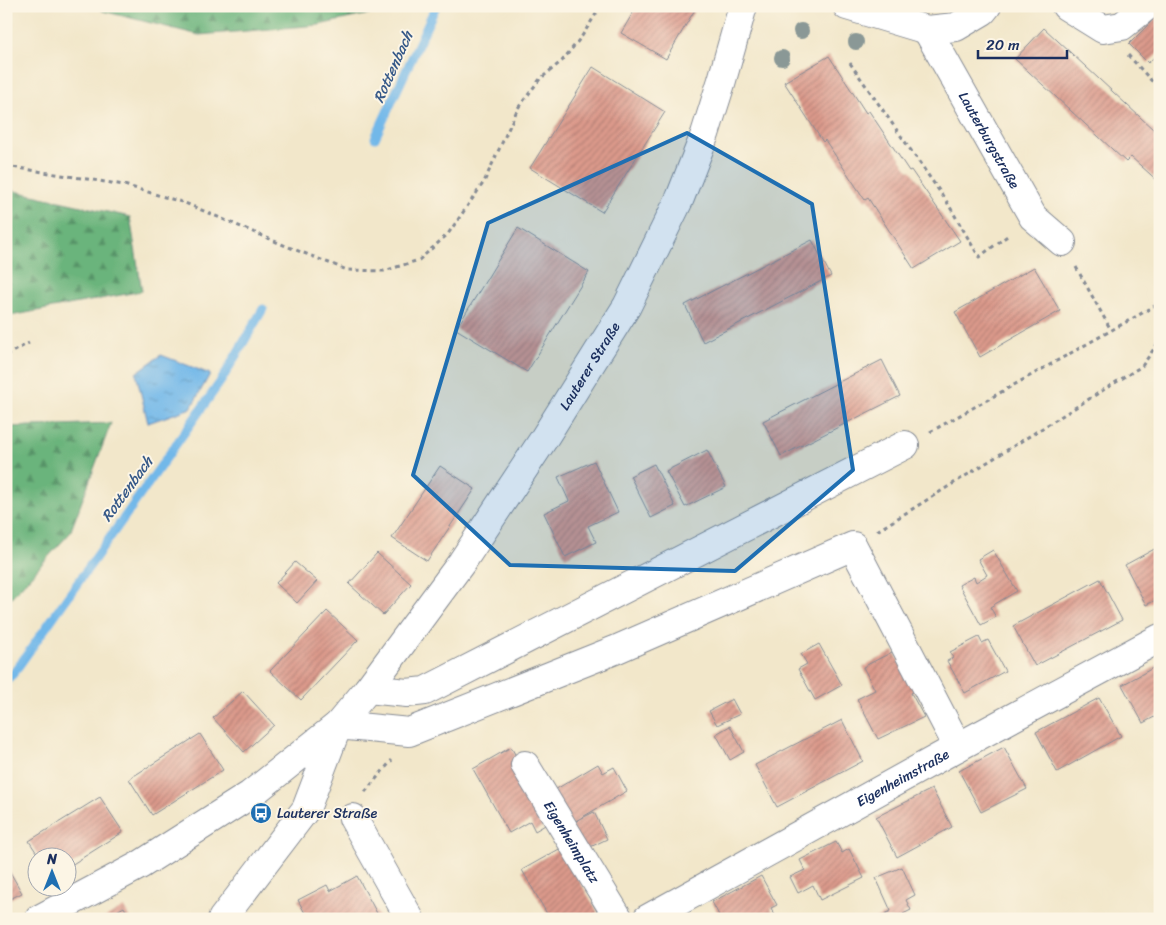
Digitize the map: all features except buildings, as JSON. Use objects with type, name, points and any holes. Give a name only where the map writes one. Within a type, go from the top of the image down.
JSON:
[{"type":"street","name":"Lauterer Straße","points":[[39,919],[140,865],[250,794],[338,726],[368,689],[462,562],[543,440],[627,306],[680,198],[701,144],[743,6]]},
{"type":"street","points":[[846,6],[927,30],[956,27],[983,11],[987,6]]},
{"type":"street","points":[[1066,6],[1103,29],[1122,26],[1148,6]]},
{"type":"street","name":"Lauterburgstraße","points":[[927,30],[1033,217],[1062,242]]},
{"type":"street","points":[[368,689],[407,693],[425,691],[905,445]]},
{"type":"street","points":[[222,919],[306,809],[338,726],[409,732],[616,650],[853,546],[958,747]]},
{"type":"street","name":"Eigenheimstraße","points":[[647,919],[1160,638]]},
{"type":"street","name":"Eigenheimplatz","points":[[525,765],[619,919]]},
{"type":"street","points":[[353,818],[410,919]]},
{"type":"path","points":[[6,166],[124,185],[185,203],[347,270],[384,271],[419,260],[448,234],[484,182],[518,108],[540,79],[567,55],[601,6]]},
{"type":"path","points":[[1131,58],[1160,90]]},
{"type":"path","points":[[850,63],[947,202],[979,257],[1033,217]]},
{"type":"path","points":[[1062,242],[1111,330]]},
{"type":"path","points":[[905,445],[1160,303]]},
{"type":"path","points":[[853,546],[1142,366],[1160,340]]},
{"type":"path","points":[[6,355],[29,342]]},
{"type":"highlighted area","points":[[687,133],[812,204],[853,470],[735,571],[510,565],[413,475],[488,223]]},
{"type":"green space","points":[[97,6],[382,6],[387,10],[319,25],[199,35],[103,11]]},
{"type":"green space","points":[[6,189],[130,217],[142,291],[10,316],[6,319]]},
{"type":"green space","points":[[111,423],[70,533],[6,603],[6,427]]},
{"type":"water","points":[[161,355],[210,374],[191,408],[148,423],[136,373]]},
{"type":"waterway","name":"Rottenbach","points":[[375,138],[436,6]]},
{"type":"waterway","name":"Rottenbach","points":[[6,680],[13,674],[221,381],[263,309]]},
{"type":"place","name":"Lauterer Straße","points":[[261,813]]}]
